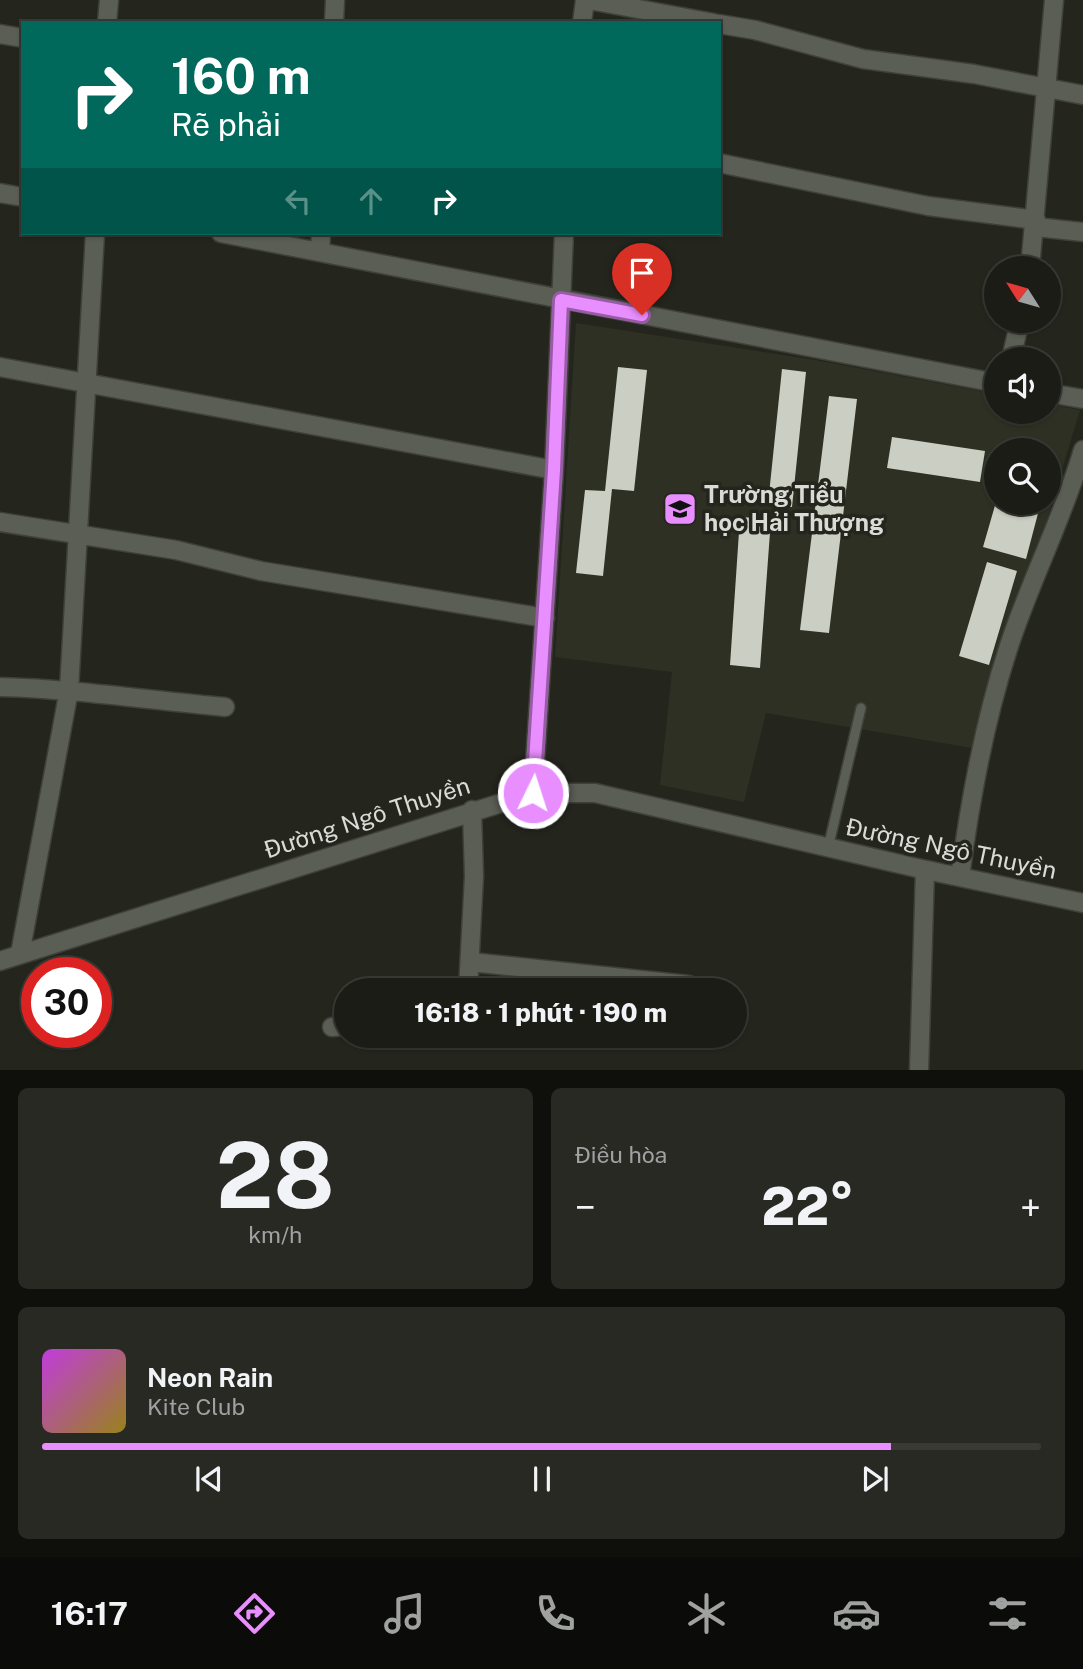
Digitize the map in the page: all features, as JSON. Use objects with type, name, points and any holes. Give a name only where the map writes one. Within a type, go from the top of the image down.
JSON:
[{"type":"street","points":[[107,21],[109,0]]},
{"type":"street","points":[[334,21],[335,0]]},
{"type":"street","points":[[582,21],[587,0],[703,21]]},
{"type":"street","points":[[1032,256],[1054,0]]},
{"type":"street","points":[[721,24],[755,30],[863,59],[1083,95]]},
{"type":"street","points":[[0,34],[21,38]]},
{"type":"street","points":[[721,163],[948,210],[1083,232]]},
{"type":"street","points":[[0,193],[21,197]]},
{"type":"street","points":[[20,954],[69,690],[95,235]]},
{"type":"street","points":[[243,235],[321,242],[561,300],[984,381]]},
{"type":"street","points":[[533,793],[554,470],[564,235]]},
{"type":"street","points":[[0,367],[554,470]]},
{"type":"street","points":[[1061,396],[1083,400]]},
{"type":"street","points":[[960,877],[980,748],[1008,648],[1053,538],[1083,450]]},
{"type":"street","points":[[0,522],[176,550],[273,573],[545,618]]},
{"type":"street","points":[[0,687],[69,690],[111,697],[225,707]]},
{"type":"street","name":"Đường Ngô Thuyền","points":[[0,961],[472,810],[533,793],[595,793],[828,848],[1083,903]]},
{"type":"street","points":[[469,978],[474,876],[472,810]]},
{"type":"street","points":[[919,1070],[926,870]]},
{"type":"street","points":[[471,962],[623,978]]},
{"type":"lane","points":[[828,848],[861,708]]},
{"type":"shaded area","points":[[576,323],[815,360],[984,392],[984,424],[1061,424],[1061,406],[1080,410],[1061,473],[1061,438],[984,438],[984,515],[1048,515],[978,749],[766,713],[744,802],[660,785],[672,672],[555,657]]},
{"type":"building","points":[[618,367],[647,370],[634,491],[612,489],[603,576],[576,573],[585,490],[605,491]]},
{"type":"building","points":[[782,369],[806,372],[792,507],[768,504]]},
{"type":"building","points":[[829,396],[857,399],[829,633],[800,630]]},
{"type":"building","points":[[892,437],[984,451],[980,482],[887,468]]},
{"type":"building","points":[[992,515],[1038,515],[1026,559],[983,547]]},
{"type":"building","points":[[740,517],[771,519],[760,668],[730,665]]},
{"type":"building","points":[[987,562],[1017,571],[989,665],[959,656]]},
{"type":"place","name":"Trường Tiểu học Hải Thượng","points":[[680,509]]},
{"type":"route","points":[[533,793],[554,470],[561,300],[642,315]]}]
